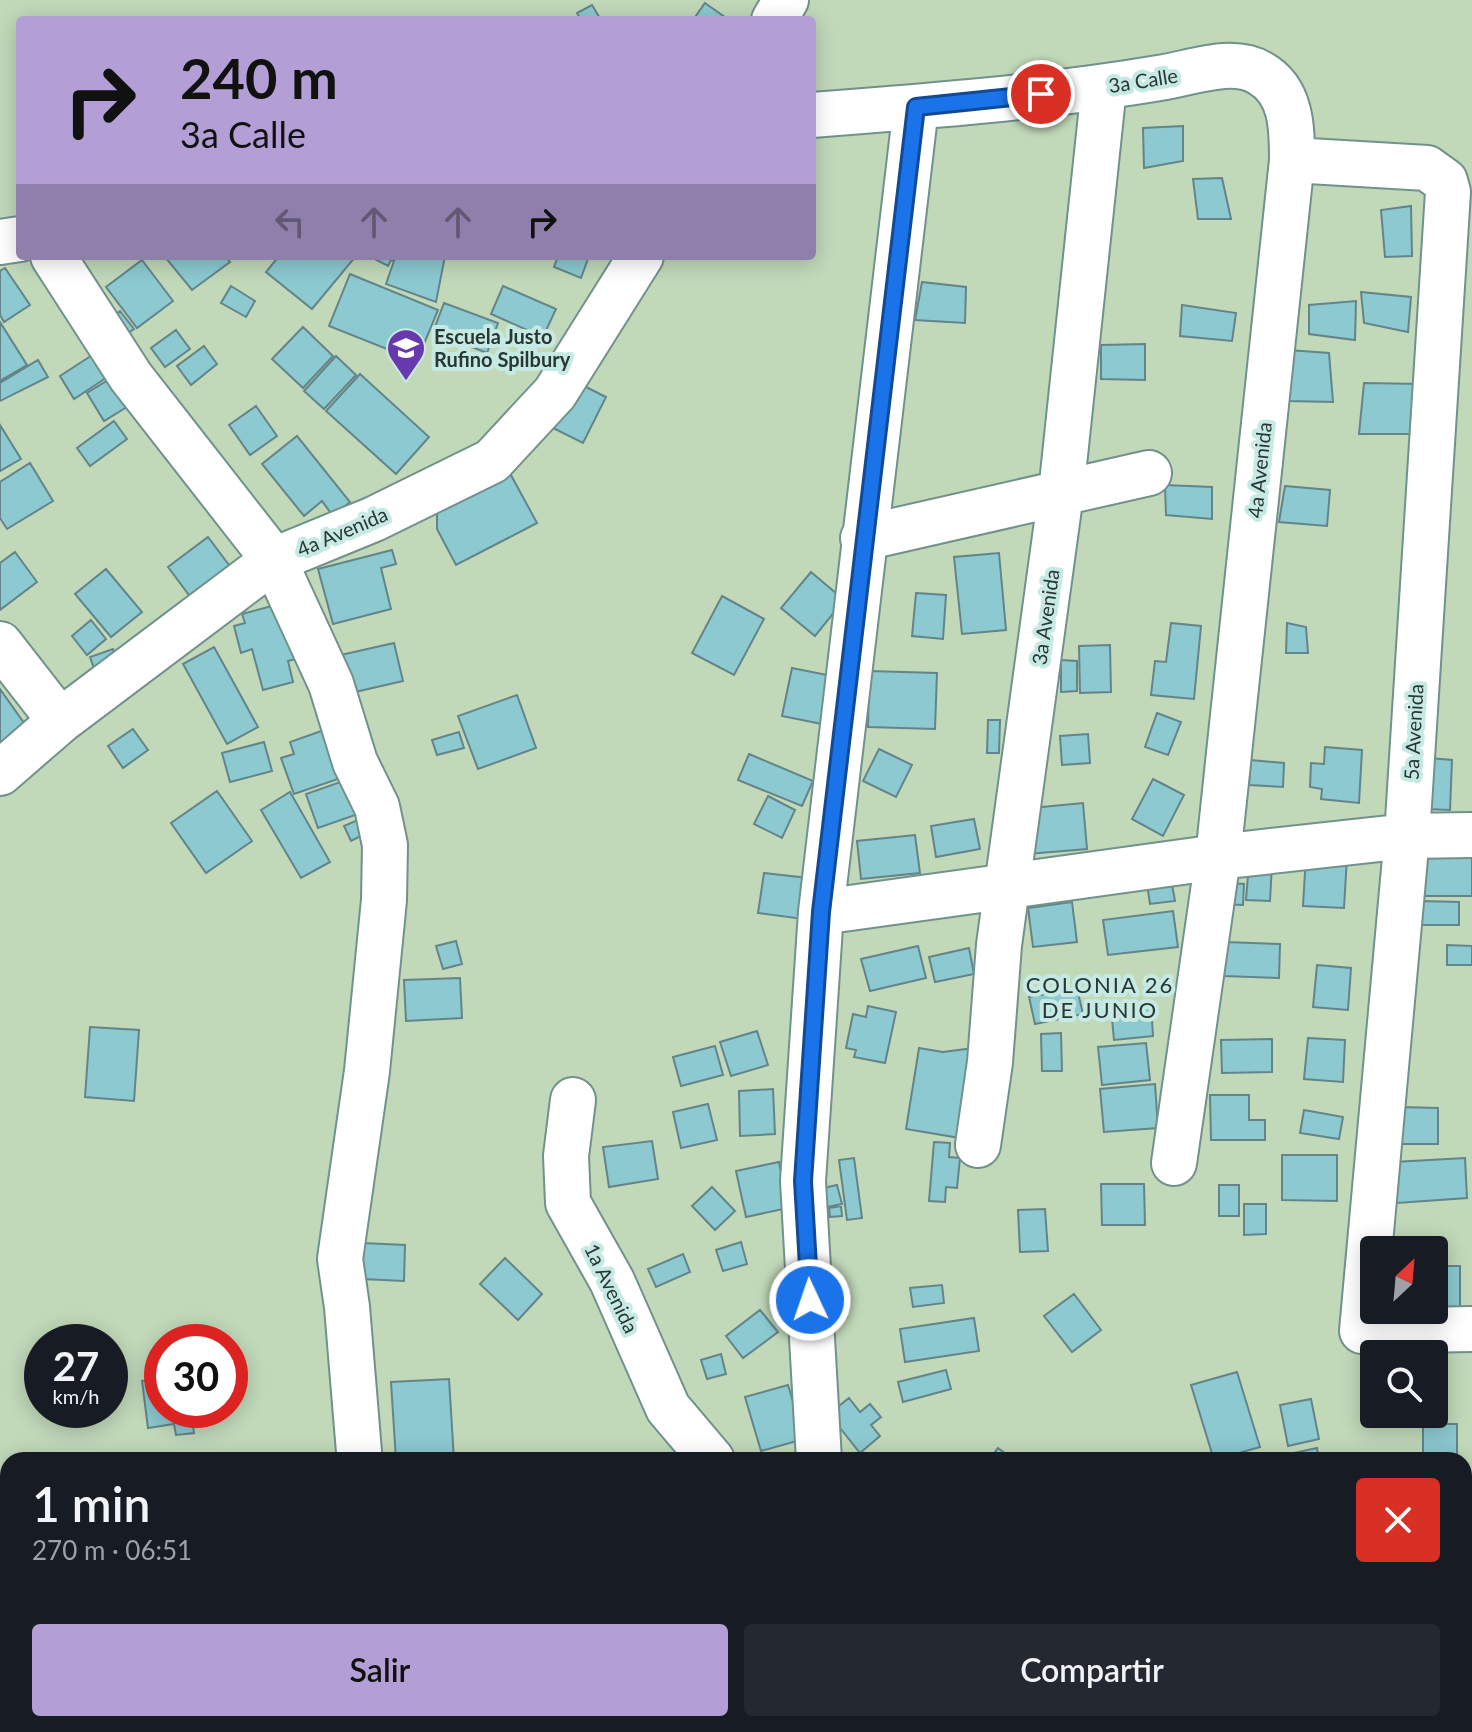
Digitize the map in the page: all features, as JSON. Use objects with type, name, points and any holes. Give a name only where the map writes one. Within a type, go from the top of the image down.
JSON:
[{"type":"street","name":"3a Calle","points":[[816,115],[1104,87],[1236,65],[1260,72],[1276,86]]},
{"type":"street","name":"4a Avenida","points":[[1174,1163],[1218,857],[1292,160],[1288,106],[1276,86]]},
{"type":"street","name":"3a Avenida","points":[[978,1145],[990,1062],[999,945],[1010,884],[1061,493],[1104,87]]},
{"type":"street","points":[[819,1452],[803,1181],[821,912],[916,107]]},
{"type":"street","name":"5a Avenida","points":[[1292,160],[1427,168],[1445,181],[1448,192],[1407,836],[1362,1331],[1472,1329]]},
{"type":"street","points":[[56,260],[131,377],[274,560],[331,684],[355,762],[377,807],[385,845],[384,900],[367,1071],[340,1259],[359,1452]]},
{"type":"street","name":"4a Avenida","points":[[0,773],[60,721],[274,560],[374,519],[492,461],[555,393],[638,260]]},
{"type":"street","points":[[863,538],[1149,473]]},
{"type":"street","points":[[0,644],[60,721]]},
{"type":"street","points":[[821,912],[1218,857],[1407,836],[1472,835]]},
{"type":"street","name":"1a Avenida","points":[[573,1100],[566,1156],[568,1203],[612,1281],[668,1408],[705,1452]]},
{"type":"green space","points":[[0,0],[1472,0],[1472,1452],[0,1452]]},
{"type":"building","points":[[705,3],[723,16],[696,16]]},
{"type":"building","points":[[592,5],[599,16],[579,16],[577,13]]},
{"type":"building","points":[[1183,126],[1183,161],[1144,168],[1143,128]]},
{"type":"building","points":[[1222,178],[1231,219],[1198,219],[1193,179]]},
{"type":"building","points":[[1411,206],[1412,256],[1385,257],[1381,210]]},
{"type":"building","points":[[142,260],[173,301],[137,328],[106,287]]},
{"type":"building","points":[[167,260],[230,262],[192,290]]},
{"type":"building","points":[[276,260],[353,260],[312,309],[266,272]]},
{"type":"building","points":[[377,260],[391,260],[388,266]]},
{"type":"building","points":[[391,260],[444,260],[436,302],[386,284],[394,261]]},
{"type":"building","points":[[557,260],[588,260],[581,278],[554,267]]},
{"type":"building","points":[[5,268],[30,305],[4,322],[0,315],[0,271]]},
{"type":"building","points":[[350,274],[438,310],[417,361],[329,326]]},
{"type":"building","points":[[922,282],[966,287],[965,323],[915,320]]},
{"type":"building","points":[[231,286],[255,301],[246,317],[221,303]]},
{"type":"building","points":[[503,286],[556,309],[543,337],[491,314]]},
{"type":"building","points":[[1361,292],[1411,297],[1408,332],[1364,323]]},
{"type":"building","points":[[1356,301],[1355,340],[1309,334],[1309,305]]},
{"type":"building","points":[[444,303],[498,323],[487,353],[433,332]]},
{"type":"building","points":[[1182,305],[1236,313],[1232,341],[1180,336]]},
{"type":"building","points":[[120,311],[134,329],[117,341],[103,323]]},
{"type":"building","points":[[0,322],[27,365],[0,381]]},
{"type":"building","points":[[303,327],[333,356],[303,388],[272,359]]},
{"type":"building","points":[[176,330],[190,349],[165,367],[151,348]]},
{"type":"building","points":[[1145,344],[1145,380],[1101,379],[1101,345]]},
{"type":"building","points":[[204,346],[217,364],[191,385],[177,366]]},
{"type":"building","points":[[103,348],[118,370],[74,399],[60,376]]},
{"type":"building","points":[[1288,350],[1329,353],[1333,402],[1288,401]]},
{"type":"building","points":[[336,356],[356,375],[324,409],[304,391]]},
{"type":"building","points":[[38,360],[48,377],[0,401],[0,383]]},
{"type":"building","points":[[118,374],[135,402],[104,421],[87,393]]},
{"type":"building","points":[[360,374],[429,437],[396,474],[326,411]]},
{"type":"building","points":[[572,380],[606,397],[583,443],[549,426]]},
{"type":"building","points":[[1364,383],[1422,384],[1416,434],[1359,434]]},
{"type":"building","points":[[256,406],[277,436],[250,455],[229,425]]},
{"type":"building","points":[[114,421],[127,439],[90,466],[77,448]]},
{"type":"building","points":[[0,425],[21,459],[0,471]]},
{"type":"building","points":[[297,436],[350,502],[333,516],[322,501],[304,516],[262,464]]},
{"type":"building","points":[[30,463],[53,501],[7,529],[0,518],[0,482]]},
{"type":"building","points":[[505,464],[537,523],[456,565],[437,529],[437,500]]},
{"type":"building","points":[[1165,485],[1212,487],[1212,519],[1166,515]]},
{"type":"building","points":[[1285,486],[1330,490],[1327,526],[1279,522]]},
{"type":"building","points":[[208,537],[235,573],[195,603],[168,567]]},
{"type":"building","points":[[392,550],[396,564],[381,568],[391,609],[333,624],[318,569]]},
{"type":"building","points":[[15,552],[37,582],[0,610],[0,563]]},
{"type":"building","points":[[999,553],[1006,630],[962,634],[954,557]]},
{"type":"building","points":[[106,569],[142,612],[111,637],[75,594]]},
{"type":"building","points":[[811,572],[844,600],[815,636],[781,608]]},
{"type":"building","points":[[916,593],[946,595],[943,639],[912,636]]},
{"type":"building","points":[[722,596],[764,619],[734,675],[692,653]]},
{"type":"building","points":[[283,603],[299,658],[288,661],[293,682],[263,690],[252,649],[241,653],[234,626],[245,623],[242,614]]},
{"type":"building","points":[[91,620],[106,639],[87,655],[72,636]]},
{"type":"building","points":[[1171,623],[1201,626],[1194,699],[1151,695],[1155,661],[1166,662]]},
{"type":"building","points":[[1287,623],[1306,627],[1308,653],[1286,653]]},
{"type":"building","points":[[394,643],[403,681],[342,695],[332,657]]},
{"type":"building","points":[[1110,645],[1111,692],[1080,693],[1079,646]]},
{"type":"building","points":[[214,647],[258,727],[227,744],[183,664]]},
{"type":"building","points":[[113,649],[120,670],[97,677],[90,657]]},
{"type":"building","points":[[1061,660],[1077,661],[1077,691],[1061,692]]},
{"type":"building","points":[[792,668],[832,676],[822,724],[782,716]]},
{"type":"building","points":[[869,671],[937,673],[935,729],[868,727]]},
{"type":"building","points":[[0,689],[29,730],[0,750]]},
{"type":"building","points":[[517,695],[536,748],[478,769],[458,716]]},
{"type":"building","points":[[1157,713],[1181,722],[1168,755],[1145,747]]},
{"type":"building","points":[[988,720],[1000,720],[999,753],[987,753]]},
{"type":"building","points":[[133,729],[148,750],[123,768],[108,746]]},
{"type":"building","points":[[324,730],[341,778],[294,794],[281,758],[294,754],[290,742]]},
{"type":"building","points":[[459,732],[464,748],[437,755],[432,740]]},
{"type":"building","points":[[1088,734],[1090,763],[1062,765],[1060,736]]},
{"type":"building","points":[[264,742],[272,771],[230,782],[222,753]]},
{"type":"building","points":[[1325,747],[1362,750],[1359,803],[1321,799],[1322,789],[1310,787],[1311,763],[1324,764]]},
{"type":"building","points":[[879,749],[912,765],[896,797],[863,781]]},
{"type":"building","points":[[749,754],[813,781],[802,806],[738,780]]},
{"type":"building","points":[[1429,758],[1452,760],[1450,810],[1426,809]]},
{"type":"building","points":[[1251,760],[1284,763],[1283,787],[1249,785]]},
{"type":"building","points":[[349,779],[361,813],[318,828],[306,794]]},
{"type":"building","points":[[1153,779],[1184,795],[1163,836],[1132,819]]},
{"type":"building","points":[[217,791],[252,841],[206,873],[171,823]]},
{"type":"building","points":[[290,792],[330,862],[301,878],[261,810]]},
{"type":"building","points":[[768,796],[795,810],[782,838],[754,824]]},
{"type":"building","points":[[1083,803],[1087,849],[1028,854],[1032,808]]},
{"type":"building","points":[[360,819],[367,833],[351,841],[344,826]]},
{"type":"building","points":[[974,819],[980,849],[936,857],[931,826]]},
{"type":"building","points":[[915,835],[920,873],[861,879],[857,841]]},
{"type":"building","points":[[1421,853],[1472,853],[1472,896],[1421,896]]},
{"type":"building","points":[[1306,855],[1347,857],[1344,908],[1303,906]]},
{"type":"building","points":[[1249,863],[1272,864],[1270,901],[1246,900]]},
{"type":"building","points":[[764,873],[808,878],[803,919],[758,913]]},
{"type":"building","points":[[1170,874],[1175,901],[1150,904],[1146,878]]},
{"type":"building","points":[[1218,882],[1244,884],[1243,905],[1217,904]]},
{"type":"building","points":[[1422,901],[1459,902],[1459,925],[1422,925]]},
{"type":"building","points":[[1072,902],[1077,942],[1033,947],[1028,908]]},
{"type":"building","points":[[1173,911],[1178,947],[1108,955],[1103,920]]},
{"type":"building","points":[[456,941],[462,964],[443,969],[436,946]]},
{"type":"building","points":[[1225,942],[1280,944],[1279,978],[1224,976]]},
{"type":"building","points":[[1447,945],[1472,946],[1472,965],[1447,965]]},
{"type":"building","points":[[918,946],[926,978],[870,991],[861,959]]},
{"type":"building","points":[[969,948],[974,974],[935,982],[929,957]]},
{"type":"building","points":[[1317,965],[1351,968],[1348,1010],[1313,1007]]},
{"type":"building","points":[[460,978],[462,1018],[406,1021],[404,980]]},
{"type":"building","points":[[1077,988],[1083,1014],[1035,1024],[1029,997]]},
{"type":"building","points":[[1151,1005],[1153,1036],[1114,1040],[1111,1008]]},
{"type":"building","points":[[868,1006],[896,1012],[885,1063],[854,1057],[856,1050],[846,1048],[853,1014],[866,1017]]},
{"type":"building","points":[[90,1027],[139,1030],[134,1101],[85,1097]]},
{"type":"building","points":[[757,1031],[768,1065],[731,1076],[720,1042]]},
{"type":"building","points":[[1061,1033],[1062,1071],[1042,1071],[1041,1034]]},
{"type":"building","points":[[1308,1038],[1345,1040],[1343,1082],[1304,1079]]},
{"type":"building","points":[[1272,1039],[1272,1072],[1222,1073],[1221,1040]]},
{"type":"building","points":[[1146,1043],[1150,1080],[1102,1085],[1098,1047]]},
{"type":"building","points":[[715,1046],[723,1075],[681,1086],[673,1057]]},
{"type":"building","points":[[919,1048],[943,1052],[974,1048],[960,1138],[906,1129]]},
{"type":"building","points":[[1155,1084],[1158,1128],[1104,1132],[1100,1089]]},
{"type":"building","points":[[773,1089],[775,1134],[740,1136],[739,1091]]},
{"type":"building","points":[[1210,1095],[1249,1095],[1249,1120],[1265,1120],[1265,1140],[1211,1140]]},
{"type":"building","points":[[708,1104],[717,1140],[681,1148],[673,1112]]},
{"type":"building","points":[[1400,1107],[1438,1108],[1438,1144],[1400,1144]]},
{"type":"building","points":[[1304,1110],[1343,1117],[1339,1139],[1300,1133]]},
{"type":"building","points":[[652,1141],[658,1179],[609,1187],[603,1147]]},
{"type":"building","points":[[934,1142],[950,1143],[949,1157],[960,1158],[957,1188],[946,1187],[945,1202],[929,1201]]},
{"type":"building","points":[[1282,1155],[1337,1155],[1337,1201],[1282,1200]]},
{"type":"building","points":[[854,1158],[862,1218],[847,1220],[839,1160]]},
{"type":"building","points":[[1465,1158],[1467,1198],[1397,1203],[1394,1162]]},
{"type":"building","points":[[779,1162],[788,1208],[746,1217],[736,1171]]},
{"type":"building","points":[[1101,1184],[1144,1184],[1145,1225],[1102,1225]]},
{"type":"building","points":[[837,1185],[842,1204],[827,1207],[823,1188]]},
{"type":"building","points":[[1219,1185],[1239,1185],[1239,1216],[1219,1216]]},
{"type":"building","points":[[712,1187],[735,1211],[715,1230],[692,1206]]},
{"type":"building","points":[[1244,1204],[1266,1204],[1266,1234],[1244,1235]]},
{"type":"building","points":[[841,1206],[842,1216],[830,1217],[829,1208]]},
{"type":"building","points":[[1045,1209],[1048,1251],[1020,1252],[1018,1210]]},
{"type":"building","points":[[741,1242],[747,1264],[723,1271],[716,1250]]},
{"type":"building","points":[[363,1243],[405,1245],[404,1281],[362,1279]]},
{"type":"building","points":[[683,1254],[690,1272],[656,1287],[648,1269]]},
{"type":"building","points":[[505,1258],[542,1294],[518,1320],[480,1284]]},
{"type":"building","points":[[1448,1266],[1460,1266],[1460,1309],[1448,1309]]},
{"type":"building","points":[[942,1285],[944,1303],[913,1307],[910,1288]]},
{"type":"building","points":[[1074,1294],[1101,1330],[1072,1352],[1044,1316]]},
{"type":"building","points":[[760,1310],[778,1332],[743,1358],[726,1336]]},
{"type":"building","points":[[974,1318],[979,1351],[905,1362],[900,1329]]},
{"type":"building","points":[[721,1354],[726,1374],[707,1379],[701,1360]]},
{"type":"building","points":[[946,1370],[951,1389],[903,1402],[898,1382]]},
{"type":"building","points":[[1237,1372],[1260,1447],[1242,1452],[1212,1452],[1191,1385]]},
{"type":"building","points":[[449,1379],[454,1452],[395,1452],[391,1382]]},
{"type":"building","points":[[788,1385],[804,1439],[761,1451],[745,1397]]},
{"type":"building","points":[[849,1398],[860,1412],[870,1404],[881,1417],[871,1425],[880,1436],[859,1452],[829,1414]]},
{"type":"building","points":[[1311,1399],[1319,1439],[1288,1446],[1280,1405]]},
{"type":"building","points":[[1448,1424],[1457,1424],[1457,1452],[1423,1452],[1423,1428],[1448,1428]]},
{"type":"building","points":[[175,1428],[193,1428],[194,1433],[176,1435]]},
{"type":"place","name":"Escuela Justo Rufino Spilbury","points":[[406,382]]},
{"type":"district","name":"COLONIA 26 DE JUNIO","points":[[1100,996]]},
{"type":"route","points":[[810,1300],[803,1181],[821,912],[916,107],[1041,94]]}]
